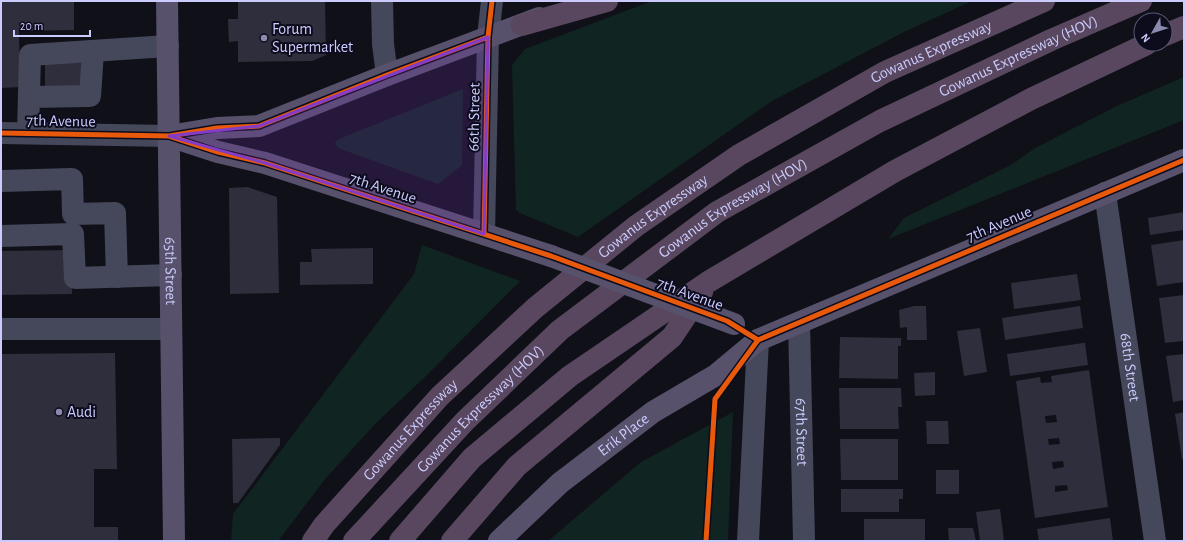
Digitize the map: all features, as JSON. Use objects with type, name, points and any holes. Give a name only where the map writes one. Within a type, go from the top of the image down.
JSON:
[{"type":"highway","points":[[522,26],[607,1]]},
{"type":"highway","name":"Gowanus Expressway","points":[[313,541],[324,525],[440,396],[535,308],[636,226],[739,155],[885,72],[1044,1]]},
{"type":"highway","name":"Gowanus Expressway (HOV)","points":[[354,541],[465,421],[560,330],[717,212],[880,121],[1051,40],[1141,1]]},
{"type":"highway","points":[[1173,32],[1184,27]]},
{"type":"highway","points":[[400,541],[472,458],[570,376],[708,282],[895,171],[1031,98],[1133,51]]},
{"type":"highway","points":[[452,541],[517,466],[672,338],[708,282]]},
{"type":"main road","name":"65th Street","points":[[167,1],[174,541]]},
{"type":"main road","name":"7th Avenue","points":[[169,136],[217,128],[259,126],[387,75],[522,26],[582,1]]},
{"type":"main road","name":"7th Avenue","points":[[169,136],[218,152],[265,163],[551,256],[734,324],[758,340],[1184,160]]},
{"type":"main road","name":"Erik Place","points":[[499,541],[560,483],[654,412],[716,375],[758,340]]},
{"type":"street","points":[[382,1],[383,44],[387,75]]},
{"type":"street","name":"66th Street","points":[[484,234],[488,38],[492,1]]},
{"type":"street","points":[[28,133],[30,55],[168,46]]},
{"type":"street","points":[[29,97],[90,96],[93,52]]},
{"type":"street","name":"7th Avenue","points":[[1,133],[169,136]]},
{"type":"street","points":[[1,181],[72,179],[75,278],[171,275]]},
{"type":"street","name":"68th Street","points":[[1105,193],[1155,541]]},
{"type":"street","points":[[1,236],[73,224],[115,213],[117,277]]},
{"type":"street","name":"67th Street","points":[[799,323],[804,541]]},
{"type":"street","points":[[1,329],[172,329]]},
{"type":"street","points":[[748,541],[758,340]]},
{"type":"path","points":[[706,541],[715,400]]},
{"type":"highlighted area","points":[[488,37],[484,234],[265,163],[169,136],[259,126]]},
{"type":"green space","points":[[652,1],[972,1],[906,31],[772,101],[578,237],[520,213],[516,210],[512,65],[525,49]]},
{"type":"green space","points":[[1184,77],[1184,120],[888,239],[904,218],[1011,165],[1035,148],[1117,106]]},
{"type":"green space","points":[[463,89],[462,165],[438,184],[338,148],[335,143],[337,140]]},
{"type":"green space","points":[[422,245],[520,281],[424,378],[375,424],[326,478],[278,541],[231,541],[233,514],[414,274]]},
{"type":"green space","points":[[733,412],[728,541],[548,541],[641,462]]},
{"type":"building","points":[[1,1],[74,1],[74,30],[19,31],[20,87],[1,88]]},
{"type":"building","points":[[238,1],[325,1],[326,55],[312,61],[238,62],[238,41],[229,42],[228,19],[238,19]]},
{"type":"building","points":[[45,63],[84,63],[85,90],[45,90]]},
{"type":"building","points":[[247,187],[277,197],[279,293],[230,294],[229,188]]},
{"type":"building","points":[[1184,212],[1184,230],[1150,235],[1148,218]]},
{"type":"building","points":[[1184,240],[1184,282],[1157,286],[1151,245]]},
{"type":"building","points":[[373,248],[373,284],[300,285],[300,262],[312,262],[311,249]]},
{"type":"building","points":[[71,250],[72,294],[1,295],[1,251]]},
{"type":"building","points":[[1077,274],[1081,300],[1014,309],[1011,283]]},
{"type":"building","points":[[1184,295],[1184,341],[1165,343],[1159,298]]},
{"type":"building","points":[[914,306],[926,306],[927,340],[907,340],[907,327],[900,328],[899,310]]},
{"type":"building","points":[[1080,306],[1083,328],[1005,340],[1002,318]]},
{"type":"building","points":[[980,328],[987,372],[964,376],[957,331]]},
{"type":"building","points":[[840,337],[901,338],[901,346],[898,346],[898,379],[839,378]]},
{"type":"building","points":[[1085,343],[1088,365],[1010,376],[1007,354]]},
{"type":"building","name":"Audi","points":[[115,353],[117,469],[94,469],[94,527],[118,527],[118,541],[1,541],[1,354]]},
{"type":"building","points":[[1184,354],[1184,400],[1173,402],[1166,356]]},
{"type":"building","points":[[1089,370],[1108,507],[1035,518],[1016,381],[1040,377],[1041,383],[1052,382],[1051,376]],"holes":[[[1056,415],[1057,422],[1046,423],[1045,416]],[[1059,438],[1060,444],[1049,445],[1048,439]],[[1063,461],[1064,467],[1053,469],[1052,462]],[[1067,485],[1068,490],[1055,492],[1055,486]]]},
{"type":"building","points":[[935,372],[935,395],[915,396],[914,373]]},
{"type":"building","points":[[839,388],[901,388],[902,407],[898,407],[899,429],[840,429]]},
{"type":"building","points":[[1184,412],[1184,459],[1182,459],[1175,414]]},
{"type":"building","points":[[926,421],[948,421],[949,444],[927,444]]},
{"type":"building","points":[[280,438],[280,445],[238,503],[233,503],[232,439]]},
{"type":"building","points":[[840,439],[898,439],[898,480],[841,480]]},
{"type":"building","points":[[936,470],[959,470],[959,494],[936,494]]},
{"type":"building","points":[[841,489],[903,489],[903,499],[899,499],[899,512],[841,512]]},
{"type":"building","points":[[1000,509],[1004,541],[980,541],[976,512]]},
{"type":"building","points":[[1110,518],[1113,541],[1039,541],[1037,529]]},
{"type":"building","points":[[864,519],[925,519],[925,541],[864,541]]},
{"type":"building","points":[[948,528],[973,528],[976,541],[949,541]]},
{"type":"cycle path","points":[[484,234],[488,37],[492,1]]},
{"type":"cycle path","points":[[1,133],[169,136],[217,128],[259,126],[488,37]]},
{"type":"cycle path","points":[[169,136],[218,152],[265,163],[551,256],[727,321],[758,340]]},
{"type":"cycle path","points":[[758,340],[1184,160]]},
{"type":"cycle path","points":[[706,541],[715,399],[758,340]]},
{"type":"place","name":"Forum Supermarket","points":[[264,38]]},
{"type":"place","name":"Audi","points":[[59,412]]}]
